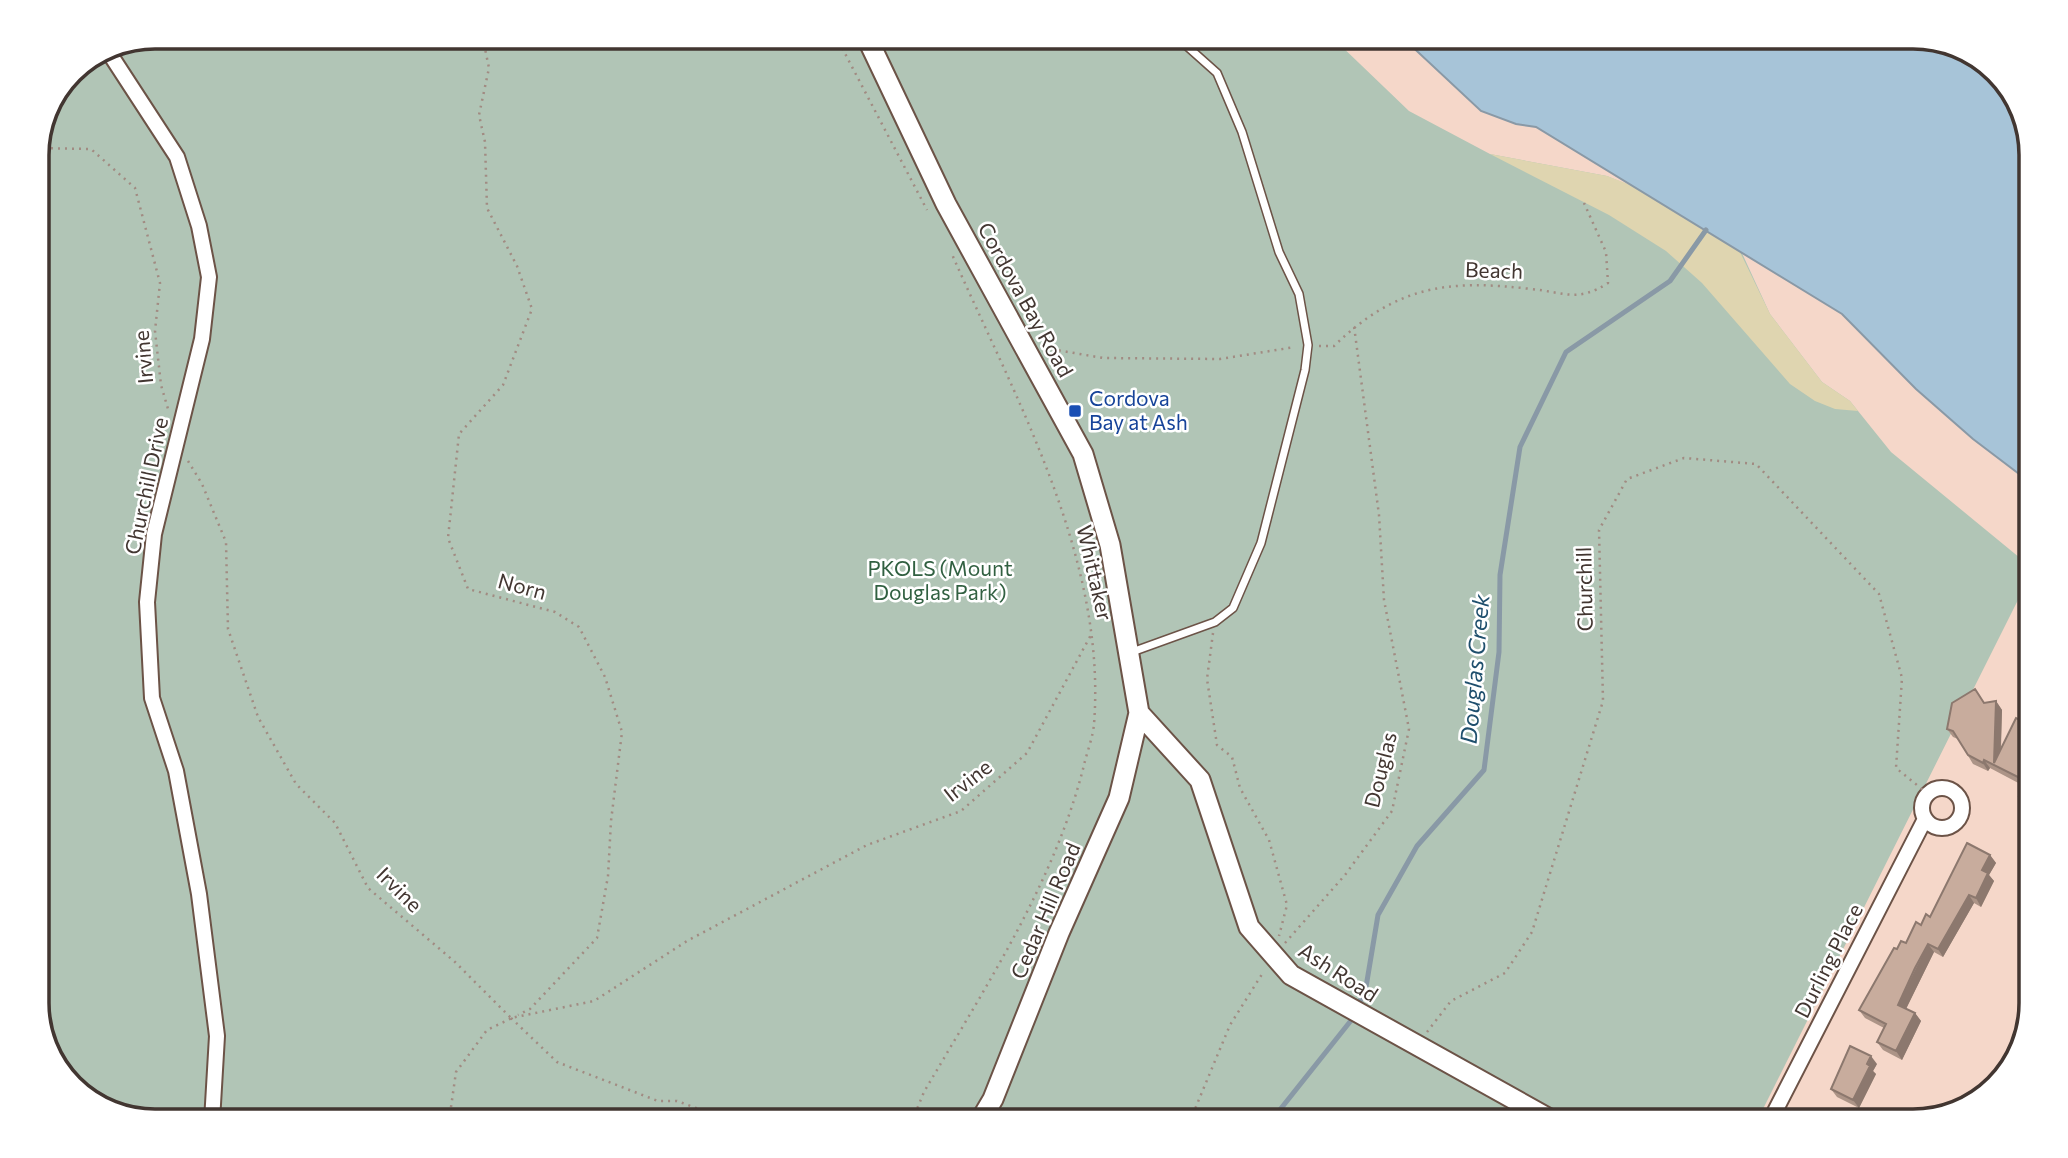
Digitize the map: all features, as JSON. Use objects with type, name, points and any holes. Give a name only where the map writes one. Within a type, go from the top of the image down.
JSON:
[{"type":"main road","name":"Cordova Bay Road","points":[[872,49],[946,204],[1083,453],[1110,545],[1131,652],[1139,713]]},
{"type":"main road","name":"Ash Road","points":[[1139,713],[1200,779],[1249,927],[1291,975],[1531,1109]]},
{"type":"main road","name":"Cedar Hill Road","points":[[987,1109],[1059,933],[1119,798],[1139,713]]},
{"type":"street","name":"Churchill Drive","points":[[112,58],[177,157],[199,226],[209,277],[202,339],[154,534],[146,602],[152,698],[176,771],[199,894],[217,1036],[213,1109]]},
{"type":"street","points":[[1925,820],[1935,827],[1948,827],[1958,819],[1962,807],[1957,795],[1945,789],[1928,794]]},
{"type":"street","name":"Durling Place","points":[[1776,1109],[1925,820],[1922,806],[1928,794]]},
{"type":"lane","points":[[1131,652],[1215,622],[1233,608],[1261,543],[1305,370],[1308,345],[1299,294],[1279,252],[1242,132],[1217,73],[1190,49]]},
{"type":"path","name":"Norn","points":[[451,1109],[456,1072],[488,1030],[530,1009],[597,938],[608,876],[621,732],[605,677],[579,627],[555,612],[468,589],[449,538],[459,434],[503,385],[532,309],[517,266],[487,208],[485,142],[479,115],[489,68],[485,49]]},
{"type":"path","points":[[843,49],[932,218]]},
{"type":"path","name":"Irvine","points":[[49,148],[92,149],[135,188],[160,283],[155,331],[161,385],[177,442],[202,484],[226,542],[228,629],[258,718],[296,784],[335,822],[368,888],[455,962],[511,1018],[594,1001],[687,941],[867,845],[961,811],[1027,753],[1092,633]]},
{"type":"path","name":"Beach","points":[[993,348],[1024,345],[1103,358],[1220,359],[1308,345],[1334,346],[1354,326],[1415,291],[1452,285],[1535,289],[1570,296],[1592,293],[1608,283],[1606,252],[1584,203]]},
{"type":"path","name":"Whittaker","points":[[917,1109],[1037,889],[1074,805],[1094,725],[1092,633],[1064,511],[950,251]]},
{"type":"path","name":"Douglas","points":[[1194,1109],[1230,1025],[1273,956],[1345,875],[1392,811],[1409,729],[1384,600],[1378,515],[1354,326]]},
{"type":"path","name":"Churchill","points":[[1417,1046],[1451,1001],[1505,973],[1532,932],[1603,701],[1599,530],[1627,479],[1684,458],[1756,464],[1879,594],[1902,678],[1896,768],[1928,794]]},
{"type":"path","points":[[1215,622],[1207,679],[1217,744],[1232,757],[1240,788],[1269,840],[1287,905],[1273,956]]},
{"type":"path","points":[[511,1018],[557,1062],[658,1101],[677,1101],[697,1109]]},
{"type":"green space","name":"PKOLS (Mount Douglas Park)","points":[[155,49],[1344,49],[1409,111],[1490,154],[1607,176],[1730,227],[1770,314],[1822,382],[1850,401],[1891,452],[2019,557],[2019,598],[1763,1109],[155,1109],[128,1105],[102,1095],[71,1068],[57,1044],[49,1010],[51,134],[57,114],[80,80],[114,57]]},
{"type":"sand","points":[[1490,154],[1607,176],[1725,221],[1770,314],[1822,382],[1850,401],[1858,411],[1835,409],[1815,401],[1790,384],[1702,283],[1666,251],[1609,215]]},
{"type":"water","points":[[1415,49],[1913,49],[1940,53],[1966,63],[1983,75],[2001,96],[2013,121],[2019,148],[2019,474],[1973,439],[1916,389],[1842,314],[1536,127],[1516,124],[1481,111]]},
{"type":"building","points":[[1975,689],[1984,703],[1996,701],[1994,763],[2016,718],[2019,719],[2019,778],[1968,755],[1953,731],[1947,729],[1952,703]]},
{"type":"building","points":[[1967,843],[1990,855],[1982,870],[1988,873],[1976,898],[1969,895],[1938,949],[1928,944],[1915,968],[1898,1005],[1915,1013],[1896,1051],[1877,1042],[1886,1024],[1859,1010],[1894,948],[1897,949],[1901,941],[1906,943],[1916,922],[1921,925],[1926,914],[1930,917]]},
{"type":"building","points":[[1850,1046],[1871,1056],[1867,1064],[1870,1066],[1853,1100],[1831,1089]]},
{"type":"waterway","name":"Douglas Creek","points":[[1281,1109],[1353,1018],[1366,987],[1378,915],[1417,846],[1484,770],[1499,652],[1500,575],[1520,447],[1566,352],[1670,281],[1706,230]]},
{"type":"place","name":"Cordova Bay at Ash","points":[[1075,411]]}]
